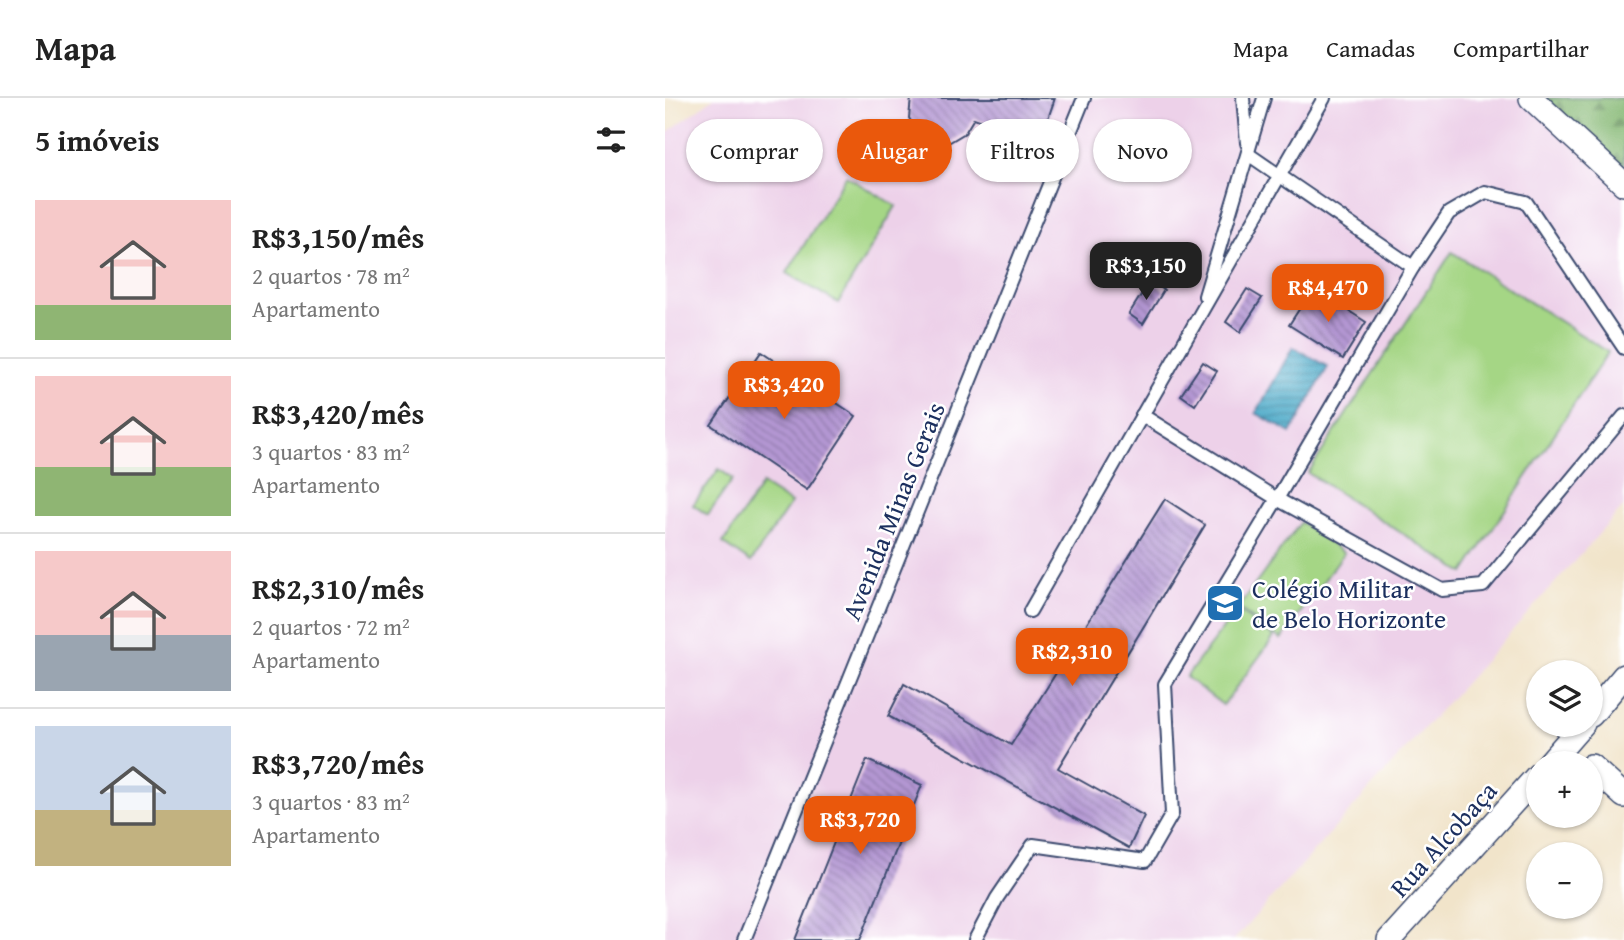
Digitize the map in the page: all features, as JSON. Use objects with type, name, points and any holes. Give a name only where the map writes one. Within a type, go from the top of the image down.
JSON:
[{"type":"street","points":[[1531,98],[1624,184]]},
{"type":"street","points":[[1603,701],[1624,676]]},
{"type":"street","points":[[1560,751],[1572,737]]},
{"type":"street","points":[[1566,744],[1574,751]]},
{"type":"street","points":[[1603,777],[1624,796]]},
{"type":"street","name":"Rua Alcobaça","points":[[1389,940],[1526,788]]},
{"type":"lane","name":"Avenida Minas Gerais","points":[[744,940],[1084,98]]},
{"type":"lane","points":[[1243,98],[1248,154],[1413,267]]},
{"type":"lane","points":[[1198,318],[1263,98]]},
{"type":"lane","points":[[1030,611],[1324,98]]},
{"type":"lane","points":[[975,940],[997,898],[1033,845],[1145,861],[1172,814],[1165,684],[1413,267],[1449,212],[1485,192],[1526,202],[1624,348]]},
{"type":"lane","points":[[1142,415],[1277,499],[1442,590],[1483,586],[1624,416]]},
{"type":"shaded area","name":"Colégio Militar de Belo Horizonte","points":[[714,98],[1522,98],[1624,192],[1624,506],[1234,940],[665,940],[665,134]]},
{"type":"green space","points":[[1537,98],[1624,98],[1624,170]]},
{"type":"green space","points":[[842,182],[856,182],[896,206],[838,303],[787,273]]},
{"type":"green space","points":[[1452,252],[1608,352],[1464,573],[1308,473]]},
{"type":"green space","points":[[719,469],[733,479],[708,515],[693,505]]},
{"type":"green space","points":[[762,484],[791,503],[751,562],[723,543]]},
{"type":"green space","points":[[1301,522],[1344,553],[1281,639],[1238,608]]},
{"type":"green space","points":[[1237,610],[1274,637],[1223,705],[1186,677]]},
{"type":"water","points":[[1293,347],[1328,367],[1291,433],[1256,413]]},
{"type":"building","points":[[911,98],[1055,98],[1048,119],[966,119],[965,133],[952,141],[952,119],[909,118]]},
{"type":"building","points":[[1150,281],[1164,290],[1143,324],[1129,314]]},
{"type":"building","points":[[1313,288],[1366,322],[1343,359],[1289,325]]},
{"type":"building","points":[[1247,289],[1262,298],[1240,332],[1226,322]]},
{"type":"building","points":[[761,352],[856,416],[807,490],[711,425]]},
{"type":"building","points":[[1203,362],[1217,371],[1195,405],[1181,395]]},
{"type":"building","points":[[1165,499],[1205,525],[1058,768],[1144,816],[1129,848],[888,716],[904,684],[1011,745]]},
{"type":"building","points":[[867,760],[922,785],[860,940],[795,940]]},
{"type":"place","name":"Colégio Militar de Belo Horizonte","points":[[1225,603]]}]
